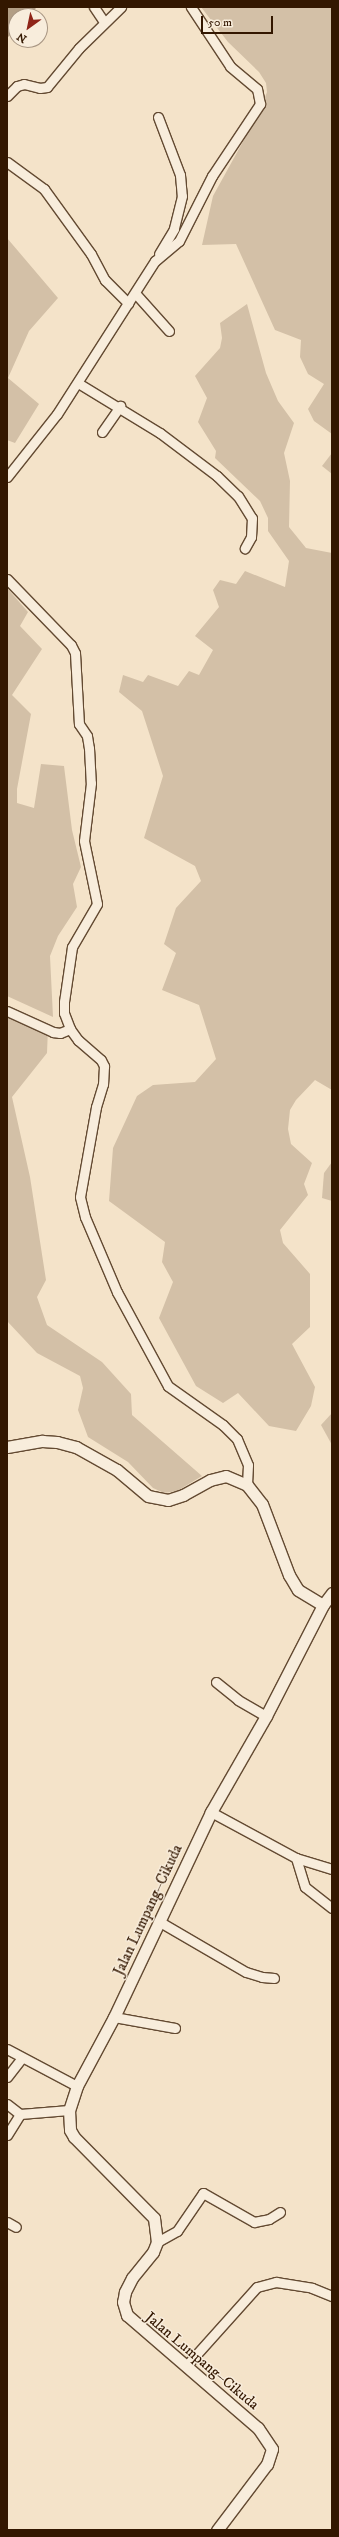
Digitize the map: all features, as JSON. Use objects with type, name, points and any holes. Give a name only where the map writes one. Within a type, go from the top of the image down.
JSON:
[{"type":"street","points":[[94,7],[104,22]]},
{"type":"street","points":[[7,96],[17,86],[24,84],[40,88],[47,87],[104,22],[121,7]]},
{"type":"street","points":[[155,261],[178,241],[212,176],[260,104],[256,89],[230,66],[191,7]]},
{"type":"street","points":[[7,478],[57,414],[135,293],[174,228],[182,196],[180,176],[158,117]]},
{"type":"street","points":[[7,162],[44,189],[90,254],[105,280],[128,303]]},
{"type":"street","points":[[135,293],[169,331]]},
{"type":"street","points":[[78,382],[120,406],[173,442],[238,496],[252,518],[251,537],[245,548]]},
{"type":"street","points":[[102,432],[120,406]]},
{"type":"street","points":[[7,579],[71,645],[77,661],[79,724],[87,736],[89,748],[91,783],[84,841],[97,904],[72,947],[69,956],[64,1002],[64,1013],[70,1029],[78,1040],[101,1060],[104,1066],[103,1084],[96,1107],[80,1197],[85,1217],[118,1292],[168,1386],[223,1425],[237,1439],[248,1465],[247,1485]]},
{"type":"street","points":[[7,1010],[53,1032],[60,1033],[70,1029]]},
{"type":"street","points":[[7,1447],[42,1441],[57,1442],[76,1447],[117,1470],[148,1496],[168,1500],[184,1495],[210,1480],[226,1476],[247,1485],[262,1504],[289,1575],[298,1590],[323,1605]]},
{"type":"street","name":"Jalan Lumpang–Cikuda","points":[[217,2530],[267,2464],[272,2449],[258,2428],[133,2323],[123,2302],[125,2292],[132,2278],[154,2252],[157,2242],[154,2218],[74,2137],[70,2130],[68,2110],[78,2086],[114,2017],[160,1922],[211,1812],[266,1716],[323,1605],[332,1593]]},
{"type":"street","points":[[216,1682],[238,1700],[266,1716]]},
{"type":"street","points":[[211,1812],[296,1858],[332,1870]]},
{"type":"street","points":[[296,1858],[305,1886],[332,1908]]},
{"type":"street","points":[[160,1922],[246,1972],[262,1977],[274,1978]]},
{"type":"street","points":[[114,2017],[175,2028]]},
{"type":"street","points":[[7,2049],[78,2086]]},
{"type":"street","points":[[7,2077],[22,2058]]},
{"type":"street","points":[[7,2104],[20,2114],[68,2110]]},
{"type":"street","points":[[7,2135],[20,2114]]},
{"type":"street","points":[[157,2242],[177,2231],[203,2193],[254,2222],[269,2219],[280,2212]]},
{"type":"street","points":[[7,2222],[16,2227]]},
{"type":"street","points":[[186,2366],[258,2287],[276,2282],[312,2288],[332,2296]]},
{"type":"shaded area","points":[[7,7],[37,7],[8,8],[7,38]]},
{"type":"shaded area","points":[[201,7],[332,7],[332,434],[314,421],[308,409],[324,384],[308,374],[300,357],[301,340],[275,330],[236,244],[202,245],[213,196],[261,109],[267,92],[266,83],[259,72],[228,42]]},
{"type":"shaded area","points":[[7,238],[58,298],[29,331],[8,378],[39,404],[15,443],[7,440]]},
{"type":"shaded area","points":[[247,304],[266,373],[278,401],[294,423],[284,453],[290,481],[289,527],[306,548],[332,553],[332,1090],[315,1080],[296,1100],[290,1110],[288,1129],[291,1144],[312,1163],[304,1184],[308,1195],[280,1230],[283,1243],[310,1274],[310,1327],[292,1344],[315,1387],[311,1406],[296,1431],[269,1426],[238,1393],[223,1403],[196,1386],[159,1318],[173,1282],[162,1262],[165,1242],[109,1201],[113,1148],[137,1096],[153,1085],[195,1082],[216,1059],[199,1005],[162,990],[176,953],[164,944],[176,908],[201,881],[195,866],[144,838],[163,776],[142,711],[119,692],[123,675],[143,682],[148,675],[178,686],[189,671],[199,675],[213,650],[195,636],[219,607],[213,590],[220,580],[236,584],[245,571],[285,587],[289,561],[268,531],[268,518],[260,501],[215,458],[216,451],[198,422],[207,398],[195,376],[220,348],[222,338],[220,323]]},
{"type":"shaded area","points":[[332,453],[332,474],[322,466]]},
{"type":"shaded area","points":[[7,588],[28,612],[20,626],[42,649],[12,695],[31,714],[17,789],[17,803],[34,808],[41,764],[64,766],[72,830],[81,867],[73,884],[77,907],[58,936],[50,956],[53,1017],[7,996]]},
{"type":"shaded area","points":[[7,1011],[48,1028],[47,1053],[12,1097],[30,1177],[46,1280],[37,1297],[47,1325],[102,1362],[131,1394],[132,1415],[202,1476],[177,1491],[164,1493],[153,1488],[128,1462],[88,1437],[78,1410],[83,1388],[80,1376],[37,1353],[7,1321]]},
{"type":"shaded area","points":[[332,1162],[332,1201],[322,1198],[324,1173]]},
{"type":"shaded area","points":[[332,1413],[332,1445],[321,1425]]}]
